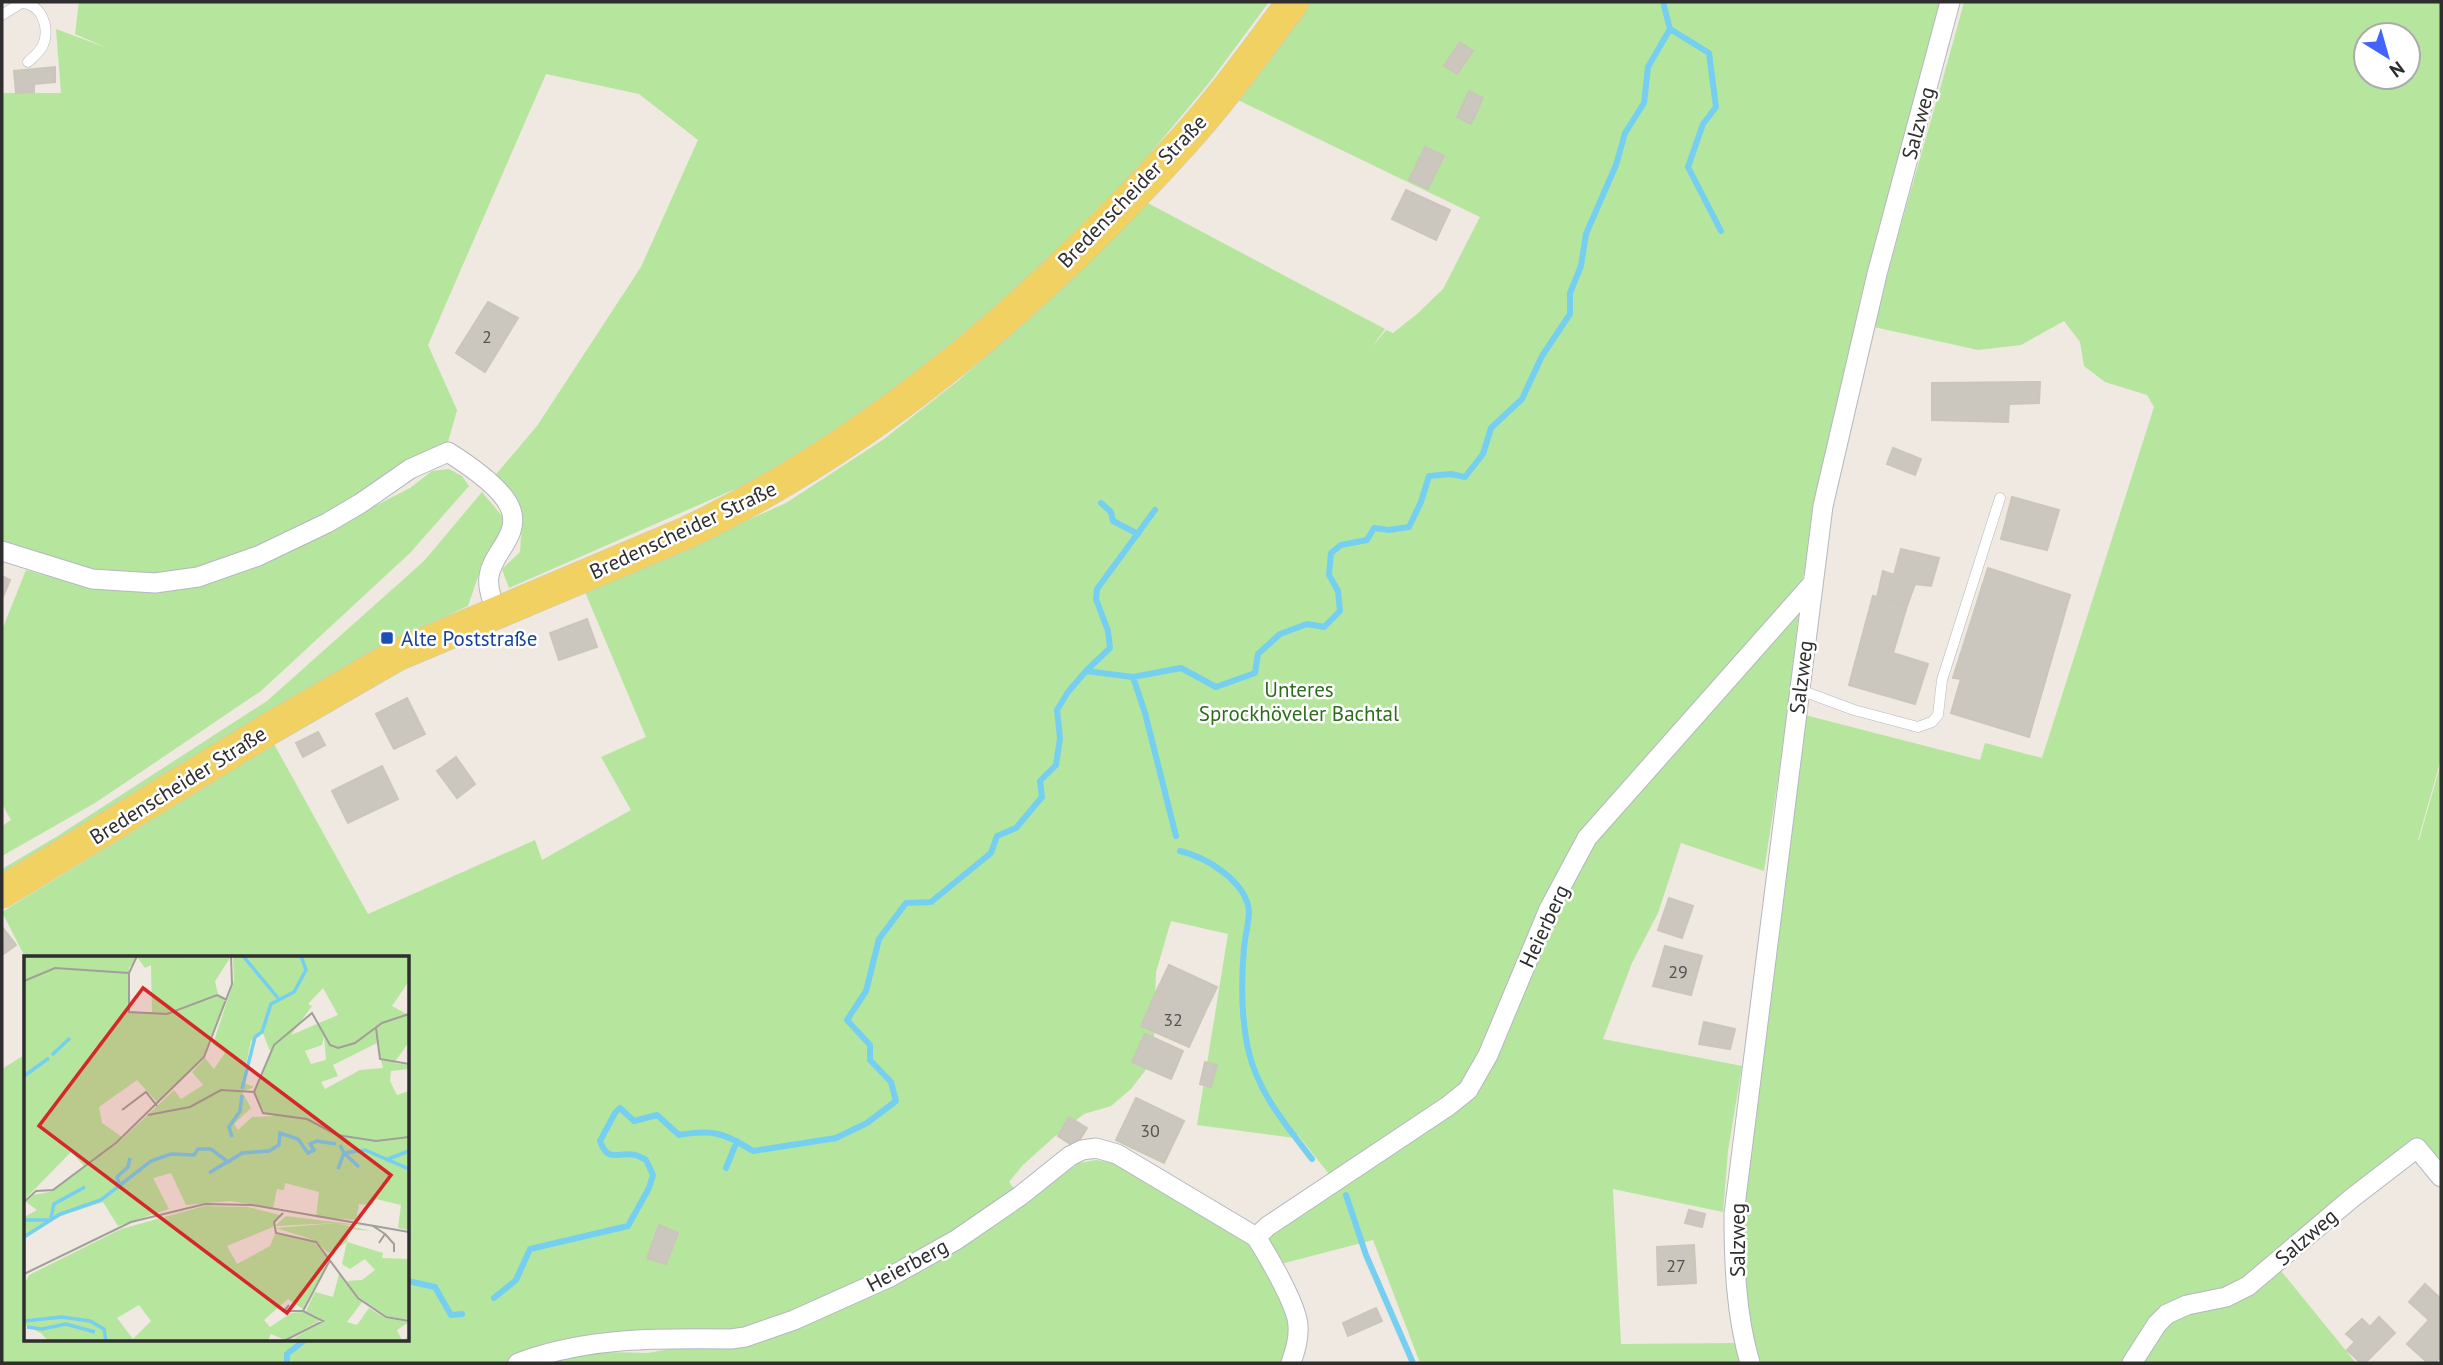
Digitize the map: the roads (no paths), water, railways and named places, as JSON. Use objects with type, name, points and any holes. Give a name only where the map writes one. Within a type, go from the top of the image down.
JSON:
[{"type":"main road","name":"Bredenscheider Straße","points":[[2,892],[397,655],[623,561],[731,512],[841,447],[908,400],[970,351],[1106,222],[1182,142],[1233,82],[1293,2]]},
{"type":"street","name":"Salzweg","points":[[1750,1363],[1738,1303],[1734,1214],[1823,506],[1877,274],[1951,2]]},
{"type":"street","points":[[2,551],[92,579],[155,583],[198,577],[258,556],[327,523],[425,460],[435,460],[448,452],[501,493],[511,510],[513,519],[509,537],[489,575],[492,600],[497,612]]},
{"type":"street","name":"Heierberg","points":[[1255,1237],[1468,1090],[1488,1055],[1549,909],[1587,838],[1813,583]]},
{"type":"street","name":"Salzweg","points":[[2132,1363],[2157,1324],[2167,1314],[2186,1305],[2226,1297],[2248,1286],[2352,1198],[2417,1148],[2441,1177]]},
{"type":"street","name":"Heierberg","points":[[518,1363],[566,1347],[643,1339],[745,1337],[794,1320],[890,1276],[956,1240],[1020,1196],[1070,1156],[1089,1149],[1107,1150],[1117,1154],[1255,1237],[1273,1265],[1299,1323],[1297,1345],[1291,1363]]},
{"type":"lane","points":[[2,15],[21,3],[34,5],[40,11],[44,20],[45,38],[40,50],[28,62]]},
{"type":"lane","points":[[1800,690],[1854,710],[1918,727],[1932,722],[1938,715],[1942,680],[2000,498]]},
{"type":"waterway","points":[[494,1298],[516,1280],[530,1249],[628,1226],[649,1188],[653,1175],[646,1160],[635,1155],[610,1154],[603,1148],[600,1141],[620,1108],[634,1121],[657,1115],[679,1135],[701,1132],[718,1134],[753,1151],[836,1138],[867,1123],[896,1101],[891,1082],[870,1060],[870,1045],[847,1020],[866,991],[879,939],[906,903],[931,902],[991,853],[997,836],[1016,828],[1042,797],[1040,781],[1056,765],[1060,738],[1057,710],[1086,671],[1133,677],[1181,668],[1216,687],[1255,673],[1258,654],[1280,634],[1307,624],[1324,627],[1340,611],[1338,591],[1329,575],[1331,553],[1341,545],[1367,540],[1374,528],[1389,530],[1409,527],[1429,476],[1451,474],[1465,477],[1483,454],[1491,428],[1522,399],[1542,356],[1570,314],[1570,293],[1581,266],[1586,234],[1616,165],[1625,133],[1644,103],[1648,67],[1670,29],[1663,2]]},
{"type":"waterway","points":[[1670,29],[1709,53],[1716,107],[1703,124],[1688,167],[1721,231]]},
{"type":"waterway","points":[[1101,503],[1111,512],[1113,521],[1138,534]]},
{"type":"waterway","points":[[1086,671],[1110,648],[1108,631],[1096,599],[1097,589],[1155,510]]},
{"type":"waterway","points":[[1133,677],[1145,713],[1176,836]]},
{"type":"waterway","points":[[1180,851],[1223,872],[1233,880],[1246,900],[1249,916],[1244,948],[1242,999],[1248,1049],[1266,1094],[1312,1159]]},
{"type":"waterway","points":[[726,1168],[737,1141]]},
{"type":"waterway","points":[[1346,1195],[1366,1255],[1413,1363]]},
{"type":"waterway","points":[[410,1281],[435,1287],[451,1315],[462,1314]]},
{"type":"waterway","points":[[287,1363],[287,1354],[305,1340]]},
{"type":"place","name":"Alte Poststraße","points":[[387,638]]},
{"type":"park label","name":"Unteres Sprockhöveler Bachtal","points":[[1299,701]]}]
